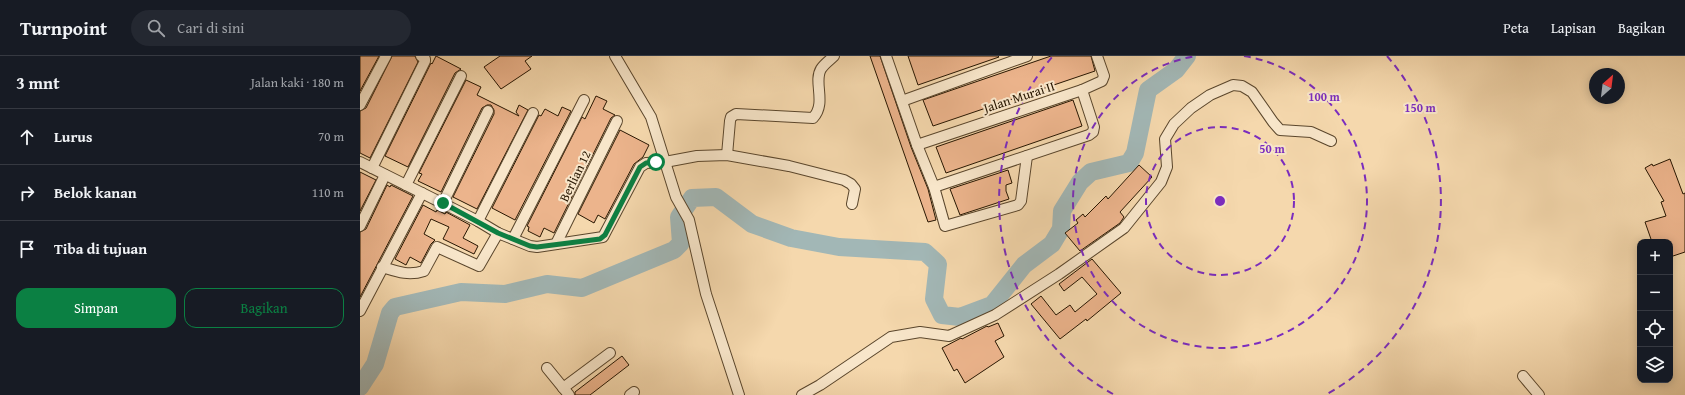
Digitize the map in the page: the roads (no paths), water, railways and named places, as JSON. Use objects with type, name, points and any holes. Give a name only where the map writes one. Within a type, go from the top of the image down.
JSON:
[{"type":"street","points":[[360,105],[386,56]]},
{"type":"street","points":[[372,168],[425,61],[425,59],[421,56]]},
{"type":"street","points":[[616,56],[651,117],[676,197],[688,220],[706,294],[739,395]]},
{"type":"street","points":[[727,154],[730,121],[731,117],[736,114],[813,118],[819,108],[819,72],[834,56]]},
{"type":"street","points":[[902,101],[1027,56]]},
{"type":"street","name":"Jalan Murai II","points":[[917,145],[1082,90],[1102,81],[1104,79],[1097,56]]},
{"type":"street","points":[[888,57],[917,145],[934,187],[944,225],[946,227],[1018,205],[1021,201],[1027,156]]},
{"type":"street","points":[[406,185],[461,76]]},
{"type":"street","points":[[802,395],[820,385],[891,337],[920,332],[949,336],[995,315],[1059,274],[1124,228],[1161,182],[1165,174],[1167,167],[1165,139],[1174,124],[1191,108],[1210,95],[1233,85],[1242,86],[1252,92],[1280,130],[1311,132],[1331,141]]},
{"type":"street","points":[[934,187],[1089,135],[1093,132],[1094,127],[1082,90]]},
{"type":"street","points":[[513,239],[584,100]]},
{"type":"street","points":[[443,203],[488,111]]},
{"type":"street","points":[[478,221],[533,113]]},
{"type":"street","name":"Berlian 12","points":[[556,244],[617,121]]},
{"type":"street","points":[[360,162],[478,221],[498,233],[534,247],[603,238],[640,167],[646,163],[665,162],[701,155],[727,154],[789,166],[844,180],[851,184],[855,189],[852,204]]},
{"type":"street","points":[[360,226],[386,175]]},
{"type":"street","points":[[360,311],[422,193]]},
{"type":"street","points":[[382,267],[403,274],[413,274],[424,270],[437,247],[479,266],[498,233]]},
{"type":"street","points":[[547,368],[566,391],[610,353]]},
{"type":"street","points":[[1523,376],[1539,395]]},
{"type":"waterway","points":[[360,387],[375,364],[390,313],[395,307],[461,292],[505,294],[547,284],[582,288],[674,250],[681,243],[679,217],[692,198],[716,197],[752,224],[791,238],[839,247],[925,252],[938,264],[934,299],[942,315],[960,317],[992,305],[1024,265],[1052,244],[1061,229],[1062,211],[1080,182],[1091,172],[1129,163],[1135,153],[1148,90],[1176,70],[1187,56]]}]
